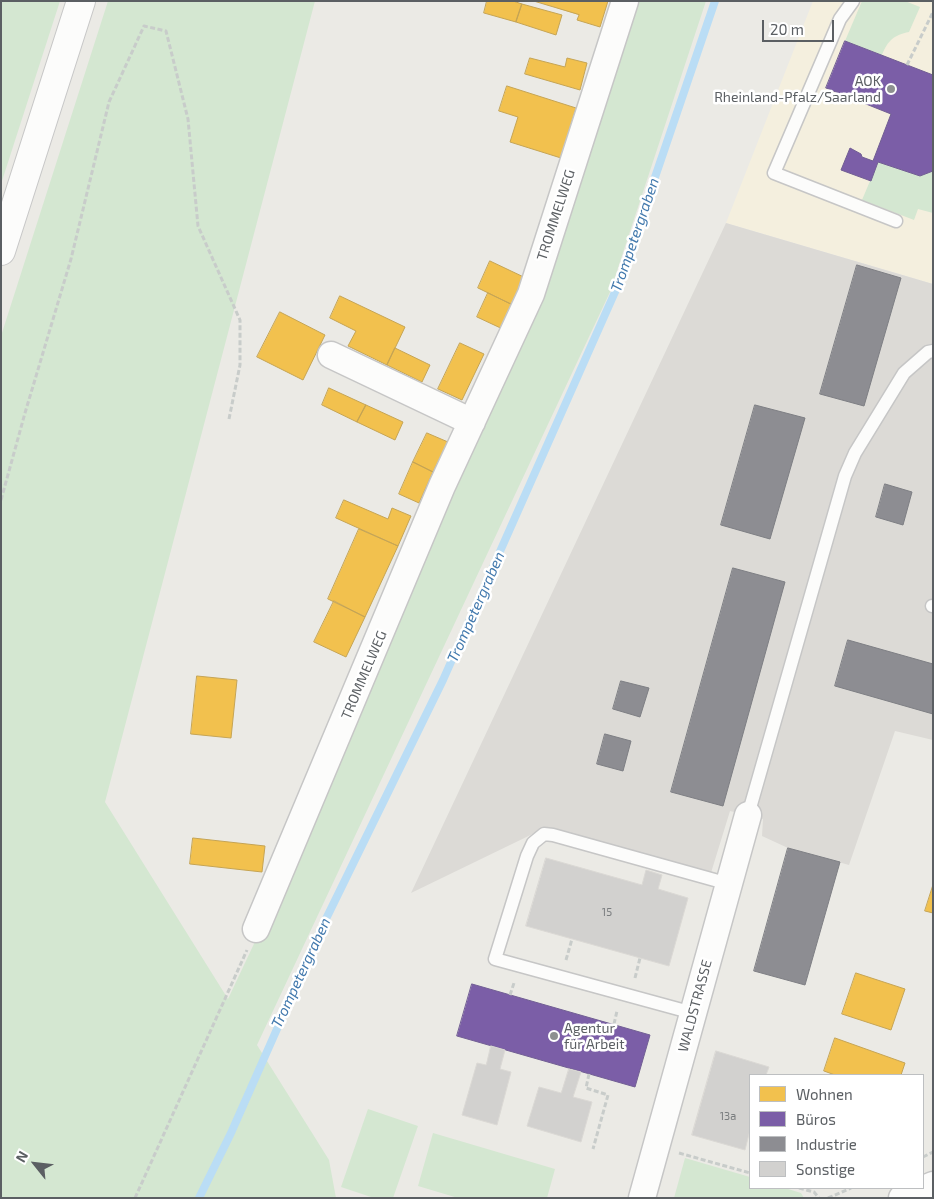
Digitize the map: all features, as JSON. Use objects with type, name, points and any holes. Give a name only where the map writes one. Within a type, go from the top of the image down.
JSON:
[{"type":"main road","points":[[1,251],[80,1]]},
{"type":"street","name":"TROMMELWEG","points":[[256,929],[442,486],[531,294],[625,1]]},
{"type":"street","points":[[331,356],[472,422]]},
{"type":"street","name":"WALDSTRASSE","points":[[642,1198],[748,815]]},
{"type":"street","points":[[902,1198],[923,1189]]},
{"type":"lane","points":[[853,1],[840,19],[774,173],[896,221]]},
{"type":"lane","points":[[748,815],[845,476],[855,453],[904,373],[928,352],[933,351]]},
{"type":"lane","points":[[693,1013],[496,959],[527,856],[533,843],[544,834],[729,884]]},
{"type":"path","points":[[907,65],[933,12]]},
{"type":"path","points":[[1,500],[71,259],[109,102],[144,26],[166,31],[188,119],[198,226],[240,320],[240,365],[229,419]]},
{"type":"path","points":[[135,1198],[256,929]]},
{"type":"path","points":[[589,1074],[586,1088],[608,1095],[593,1149]]},
{"type":"path","points":[[657,1146],[749,1173]]},
{"type":"path","points":[[803,1189],[814,1192],[819,1198]]},
{"type":"path","points":[[828,1198],[849,1189]]},
{"type":"shaded area","points":[[813,1],[933,1],[933,284],[726,223]]},
{"type":"shaded area","points":[[726,223],[933,284],[933,740],[895,731],[849,865],[788,848],[762,836],[763,819],[730,811],[710,876],[545,828],[411,893]]},
{"type":"green space","points":[[2,1],[60,1],[1,184],[1,5]]},
{"type":"green space","points":[[108,1],[315,1],[105,802],[228,999],[260,931],[453,477],[631,1],[706,1],[610,292],[257,1045],[329,1160],[336,1198],[1,1198],[1,336]]},
{"type":"green space","points":[[862,1],[905,1],[920,7],[909,32],[892,39],[882,55],[845,41]]},
{"type":"green space","points":[[878,162],[920,176],[933,171],[933,213],[918,209],[914,220],[862,200]]},
{"type":"green space","points":[[368,1109],[418,1126],[393,1198],[374,1198],[341,1187]]},
{"type":"green space","points":[[433,1133],[555,1169],[547,1198],[458,1198],[418,1186]]},
{"type":"green space","points":[[685,1158],[749,1177],[749,1189],[788,1189],[801,1193],[804,1198],[674,1198]]},
{"type":"building: Wohnen","points":[[487,1],[513,1],[522,4],[516,22],[484,13]]},
{"type":"building: Wohnen","points":[[534,1],[608,1],[600,27],[577,20],[579,15]]},
{"type":"building: Wohnen","points":[[522,4],[562,15],[556,35],[516,22]]},
{"type":"building: Wohnen","points":[[530,58],[565,67],[567,58],[587,63],[580,90],[525,74]]},
{"type":"building: Wohnen","points":[[507,86],[576,108],[561,158],[510,142],[518,117],[499,111]]},
{"type":"building: Wohnen","points":[[490,261],[530,280],[517,307],[478,288]]},
{"type":"building: Wohnen","points":[[488,293],[517,307],[507,331],[477,317]]},
{"type":"building: Wohnen","points":[[340,296],[405,327],[387,365],[348,346],[356,331],[330,318]]},
{"type":"building: Wohnen","points":[[280,312],[325,335],[303,380],[257,357]]},
{"type":"building: Wohnen","points":[[460,343],[484,354],[462,400],[438,389]]},
{"type":"building: Wohnen","points":[[395,348],[430,365],[422,382],[387,365]]},
{"type":"building: Wohnen","points":[[329,388],[366,405],[357,422],[322,405]]},
{"type":"building: Wohnen","points":[[366,405],[403,422],[395,440],[357,422]]},
{"type":"building: Wohnen","points":[[427,433],[448,442],[433,472],[413,462]]},
{"type":"building: Wohnen","points":[[413,462],[433,472],[419,503],[399,494]]},
{"type":"building: Wohnen","points":[[344,500],[388,519],[392,508],[411,516],[398,546],[336,518]]},
{"type":"building: Wohnen","points":[[359,529],[398,546],[365,617],[328,599]]},
{"type":"building: Wohnen","points":[[334,601],[365,617],[346,657],[314,642]]},
{"type":"building: Wohnen","points":[[197,676],[237,680],[231,738],[191,734]]},
{"type":"building: Wohnen","points":[[193,838],[265,846],[262,872],[190,864]]},
{"type":"building: Wohnen","points":[[933,885],[933,913],[925,911]]},
{"type":"building: Wohnen","points":[[856,973],[905,989],[891,1030],[842,1014]]},
{"type":"building: Wohnen","points":[[835,1038],[905,1063],[901,1074],[832,1074],[824,1071]]},
{"type":"building: Büros","points":[[845,41],[933,75],[933,171],[920,176],[878,162],[871,181],[841,170],[850,148],[861,154],[862,157],[873,161],[891,114],[826,88]]},
{"type":"building: Büros","name":"Agentur für Arbeit","points":[[472,984],[650,1035],[635,1087],[457,1036]]},
{"type":"building: Industrie","points":[[857,265],[901,278],[864,406],[820,394]]},
{"type":"building: Industrie","points":[[755,405],[805,418],[770,539],[721,525]]},
{"type":"building: Industrie","points":[[885,484],[912,492],[903,525],[876,517]]},
{"type":"building: Industrie","points":[[733,568],[785,582],[723,806],[671,792]]},
{"type":"building: Industrie","points":[[848,640],[933,664],[933,714],[835,686]]},
{"type":"building: Industrie","points":[[621,681],[649,688],[640,717],[613,709]]},
{"type":"building: Industrie","points":[[605,734],[631,741],[623,771],[597,764]]},
{"type":"building: Industrie","points":[[788,848],[840,862],[805,985],[754,971]]},
{"type":"building: Sonstige","points":[[546,858],[642,885],[646,870],[662,875],[658,889],[688,898],[669,966],[526,926]]},
{"type":"building: Sonstige","points":[[491,1046],[505,1050],[500,1069],[511,1072],[497,1125],[462,1115],[477,1063],[486,1065]]},
{"type":"building: Sonstige","points":[[716,1051],[769,1067],[766,1074],[749,1074],[749,1134],[745,1150],[692,1135]]},
{"type":"building: Sonstige","points":[[569,1069],[581,1072],[573,1097],[592,1102],[581,1142],[527,1126],[539,1087],[561,1093]]},
{"type":"waterway","name":"Trompetergraben","points":[[199,1198],[231,1133],[323,925],[443,680],[619,283],[715,1]]},
{"type":"place","name":"AOK Rheinland-Pfalz/Saarland","points":[[891,89]]},
{"type":"place","name":"Agentur für Arbeit","points":[[554,1036]]}]
